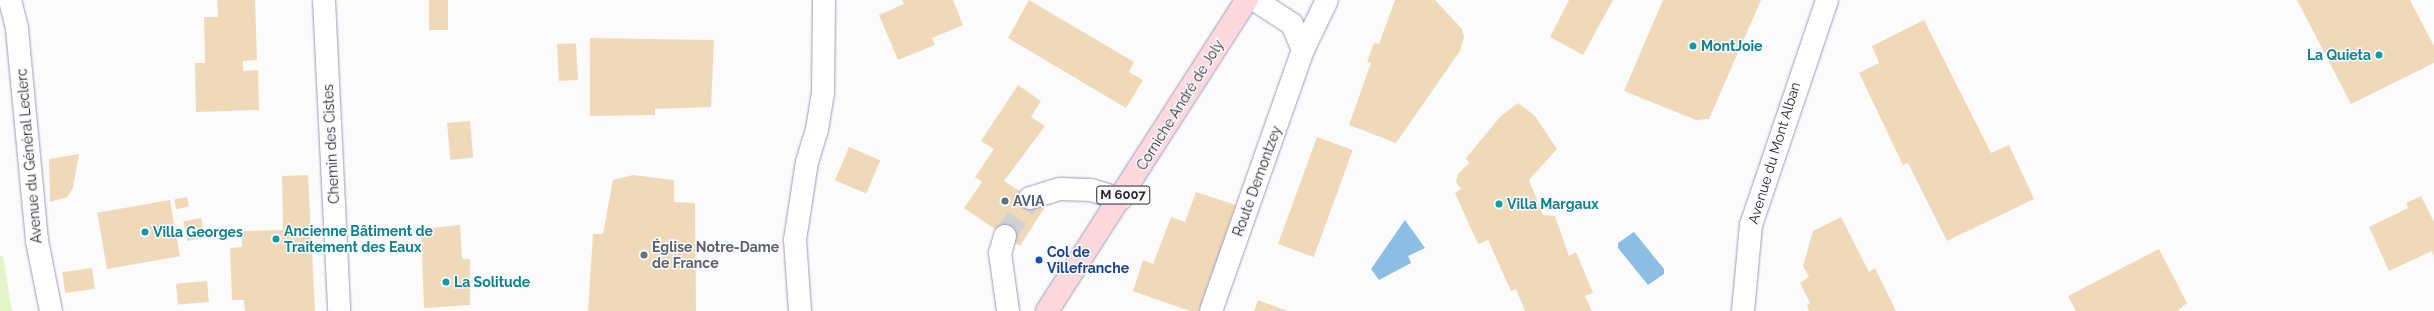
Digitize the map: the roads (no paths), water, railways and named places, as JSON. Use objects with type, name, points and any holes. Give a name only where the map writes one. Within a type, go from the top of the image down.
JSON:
[{"type":"main road","name":"Corniche André de Joly","points":[[1047,311],[1121,199],[1247,0]]},
{"type":"street","name":"Avenue du Général Leclerc","points":[[10,0],[18,29],[37,241],[51,311]]},
{"type":"street","name":"Chemin des Cistes","points":[[324,0],[339,311]]},
{"type":"street","points":[[800,311],[795,240],[805,169],[823,94],[824,0]]},
{"type":"street","points":[[1255,0],[1292,24],[1303,50]]},
{"type":"street","name":"Route Demontzey","points":[[1211,311],[1303,50],[1327,0]]},
{"type":"street","name":"Avenue du Mont Alban","points":[[1743,311],[1746,263],[1751,225],[1827,0]]},
{"type":"street","points":[[1030,198],[1060,188],[1091,190],[1121,199]]},
{"type":"street","points":[[1005,236],[1000,253],[1008,311]]},
{"type":"water","points":[[1405,220],[1425,248],[1408,256],[1411,263],[1379,280],[1371,269]]},
{"type":"water","points":[[1634,232],[1664,269],[1664,274],[1648,285],[1618,248],[1618,243]]},
{"type":"tunnel","points":[[1005,236],[1030,198]]},
{"type":"place","name":"MontJoie","points":[[1693,46]]},
{"type":"place","name":"La Quieta","points":[[2379,55]]},
{"type":"place","name":"AVIA","points":[[1005,201]]},
{"type":"place","name":"Villa Margaux","points":[[1499,204]]},
{"type":"place","name":"Villa Georges","points":[[145,232]]},
{"type":"place","name":"Ancienne Bâtiment de Traitement des Eaux","points":[[276,239]]},
{"type":"place","name":"Église Notre-Dame de France","points":[[644,255]]},
{"type":"place","name":"Col de Villefranche","points":[[1039,260]]},
{"type":"place","name":"La Solitude","points":[[446,282]]}]
